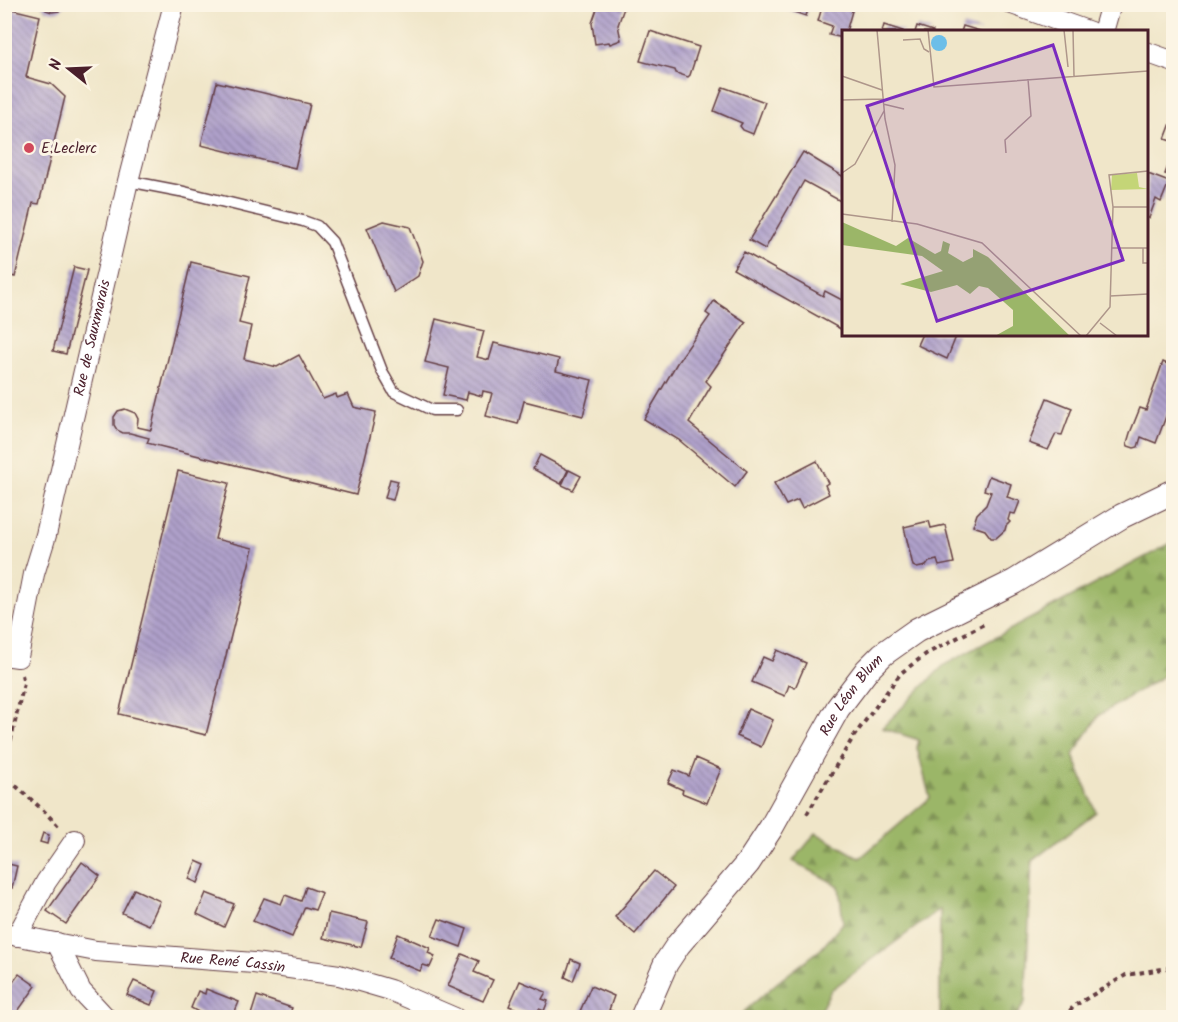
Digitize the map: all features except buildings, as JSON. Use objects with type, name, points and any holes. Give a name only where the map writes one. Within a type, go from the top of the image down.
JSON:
[{"type":"street","name":"Rue de Sauxmarais","points":[[11,656],[46,535],[128,181],[174,4]]},
{"type":"street","points":[[1012,4],[1084,30]]},
{"type":"street","points":[[1104,30],[1111,4]]},
{"type":"street","points":[[1148,53],[1173,62]]},
{"type":"street","name":"Rue Léon Blum","points":[[642,1017],[666,963],[678,945],[748,863],[771,828],[838,708],[867,670],[883,654],[917,630],[1014,582],[1122,516],[1173,491]]},
{"type":"street","points":[[11,934],[75,840]]},
{"type":"street","name":"Rue René Cassin","points":[[11,934],[106,952],[254,963],[339,975],[390,990],[455,1017]]},
{"type":"street","points":[[57,943],[81,991],[106,1017]]},
{"type":"lane","points":[[128,181],[303,220],[317,226],[332,242],[382,371],[394,392],[432,410],[457,410]]},
{"type":"path","points":[[807,815],[854,736],[901,673],[926,654],[989,621]]},
{"type":"path","points":[[11,656],[24,683],[5,765],[8,778],[56,825],[75,840]]},
{"type":"path","points":[[1064,1017],[1074,1006],[1126,975],[1173,967]]},
{"type":"green space","points":[[1173,542],[1173,670],[1099,715],[1073,755],[1096,812],[1032,861],[1025,1002],[1016,1017],[940,1017],[940,909],[831,990],[817,1017],[738,1017],[779,981],[821,949],[843,923],[839,886],[793,861],[816,833],[860,858],[930,798],[917,748],[919,740],[882,728],[944,665]]},
{"type":"place","name":"E.Leclerc","points":[[29,148]]}]
